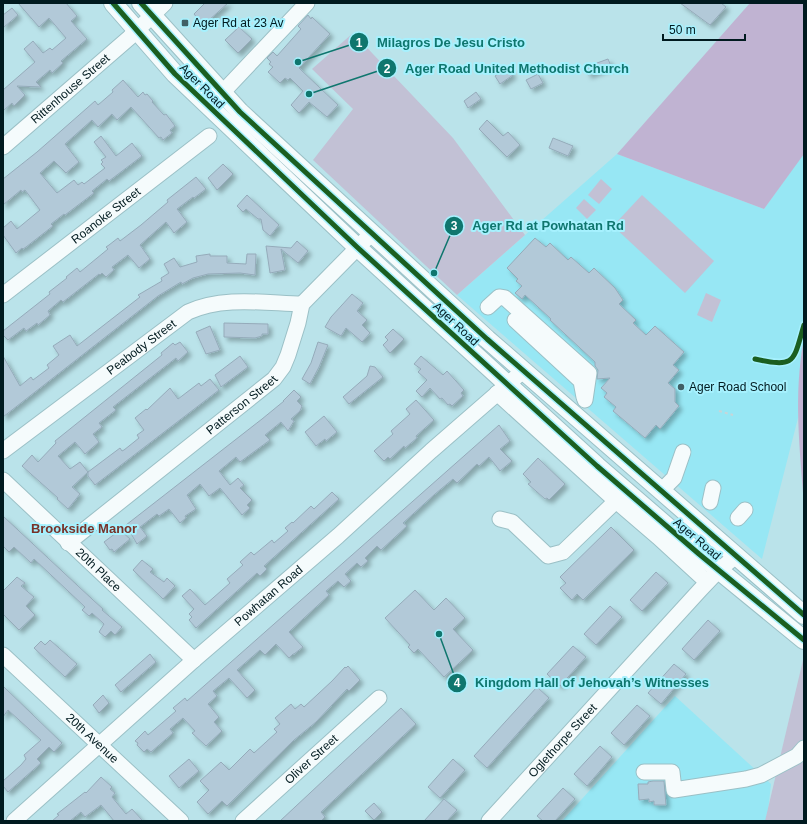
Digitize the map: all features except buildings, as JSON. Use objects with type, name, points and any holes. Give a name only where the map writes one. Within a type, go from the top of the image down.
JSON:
[{"type":"main road","name":"Ager Road","points":[[113,3],[175,74],[357,247],[502,389],[597,466],[713,576],[804,640]]},
{"type":"main road","name":"Ager Road","points":[[147,9],[228,87],[240,112],[523,370],[804,615]]},
{"type":"street","name":"Rittenhouse Street","points":[[3,147],[137,30],[147,9],[165,3]]},
{"type":"street","points":[[228,87],[307,3]]},
{"type":"street","name":"Roanoke Street","points":[[3,295],[209,136]]},
{"type":"street","points":[[302,304],[372,233]]},
{"type":"street","points":[[493,302],[505,298],[589,373],[585,400]]},
{"type":"street","name":"Peabody Street","points":[[3,451],[188,312],[197,308],[221,303],[240,302],[302,304]]},
{"type":"street","name":"Patterson Street","points":[[68,543],[274,379],[283,367],[288,356],[302,304]]},
{"type":"street","name":"Powhatan Road","points":[[14,821],[194,660],[338,536],[523,370]]},
{"type":"street","name":"Ager Road","points":[[502,389],[616,501],[658,537],[713,576]]},
{"type":"street","points":[[661,491],[674,478],[683,452]]},
{"type":"street","name":"20th Place","points":[[3,480],[68,543],[194,660]]},
{"type":"street","points":[[500,519],[512,522],[548,556],[563,552],[616,501]]},
{"type":"street","name":"Oglethorpe Street","points":[[489,821],[713,576],[736,556]]},
{"type":"street","name":"20th Avenue","points":[[3,655],[181,821]]},
{"type":"street","name":"Oliver Street","points":[[244,821],[378,698]]},
{"type":"street","points":[[644,772],[672,772],[674,790],[746,779],[761,775],[797,756],[804,748]]},
{"type":"path","points":[[719,412],[733,415]]},
{"type":"shaded area","points":[[750,3],[804,3],[804,154],[764,209],[617,154]]},
{"type":"shaded area","points":[[353,33],[453,138],[525,235],[457,295],[313,160],[353,109],[312,69]]},
{"type":"shaded area","name":"Ager Road School","points":[[804,153],[804,339],[801,355],[798,418],[762,559],[457,295],[617,154],[764,209]]},
{"type":"shaded area","points":[[601,179],[612,189],[599,204],[588,195]]},
{"type":"shaded area","points":[[642,195],[714,261],[685,293],[613,226]]},
{"type":"shaded area","points":[[584,199],[596,210],[587,219],[576,208]]},
{"type":"shaded area","points":[[706,293],[721,300],[712,322],[697,315]]},
{"type":"shaded area","points":[[804,339],[804,505],[799,443],[798,401]]},
{"type":"shaded area","points":[[803,660],[804,821],[765,821]]},
{"type":"shaded area","points":[[675,696],[771,784],[767,821],[562,821]]},
{"type":"cycle path","points":[[113,3],[175,74],[357,247],[597,466],[699,554],[804,640]]},
{"type":"cycle path","points":[[141,3],[240,112],[487,339],[804,615]]},
{"type":"cycle path","points":[[755,359],[778,363],[786,362],[791,359],[797,347],[804,325]]},
{"type":"place","name":"Ager Rd at 23 Av","points":[[185,23]]},
{"type":"place","name":"Milagros De Jesu Cristo","points":[[298,62]]},
{"type":"place","name":"Ager Road United Methodist Church","points":[[309,94]]},
{"type":"place","name":"Ager Rd at Powhatan Rd","points":[[434,273]]},
{"type":"place","name":"Ager Road School","points":[[681,387]]},
{"type":"place","name":"Kingdom Hall of Jehovah’s Witnesses","points":[[439,634]]},
{"type":"district","name":"Brookside Manor","points":[[84,528]]}]
